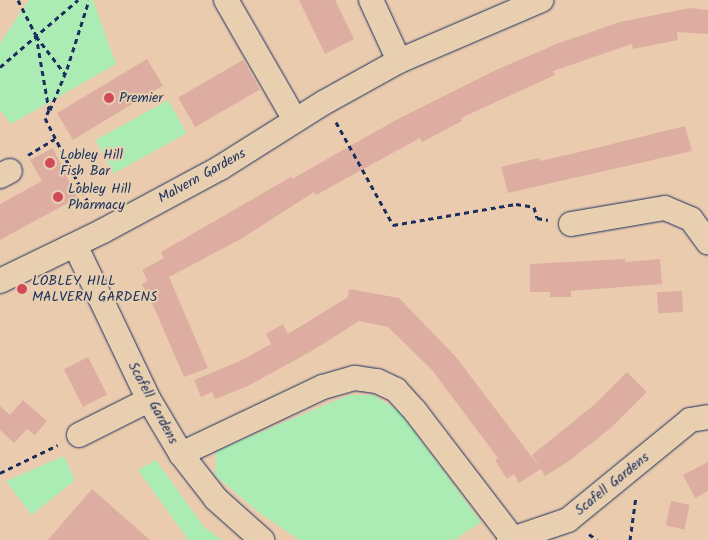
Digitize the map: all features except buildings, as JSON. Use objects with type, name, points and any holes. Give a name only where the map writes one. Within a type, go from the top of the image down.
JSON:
[{"type":"street","points":[[226,0],[295,120]]},
{"type":"street","points":[[371,0],[399,61]]},
{"type":"street","name":"Malvern Gardens","points":[[1,278],[103,231],[220,168],[325,102],[399,61],[541,0]]},
{"type":"street","points":[[571,224],[664,208],[691,219],[708,242]]},
{"type":"street","name":"Scafell Gardens","points":[[75,245],[148,400],[181,454],[216,499],[262,540]]},
{"type":"street","points":[[181,454],[322,387],[355,378],[377,381],[396,390],[415,411],[511,539]]},
{"type":"street","points":[[79,435],[148,400]]},
{"type":"street","name":"Scafell Gardens","points":[[511,539],[568,520],[690,420],[708,417]]},
{"type":"path","points":[[18,0],[36,36],[65,74]]},
{"type":"path","points":[[0,67],[78,0]]},
{"type":"path","points":[[89,0],[65,74],[45,118],[103,231]]},
{"type":"path","points":[[36,36],[49,110]]},
{"type":"path","points":[[325,102],[393,225],[516,204],[534,207],[537,218],[571,224]]},
{"type":"path","points":[[5,174],[21,160],[55,139]]},
{"type":"path","points":[[0,473],[79,435]]},
{"type":"green space","points":[[29,0],[93,0],[116,64],[11,124],[0,110],[0,43]]},
{"type":"green space","points":[[168,100],[186,133],[114,173],[95,140]]},
{"type":"green space","points":[[349,395],[373,395],[399,411],[481,522],[454,540],[299,540],[257,511],[215,475],[216,451]]},
{"type":"green space","points":[[64,456],[75,480],[32,515],[6,481]]},
{"type":"green space","points":[[156,460],[204,527],[222,540],[186,540],[187,538],[138,470]]},
{"type":"place","name":"Premier","points":[[109,98]]},
{"type":"place","name":"Lobley Hill Fish Bar","points":[[50,163]]},
{"type":"place","name":"Lobley Hill Pharmacy","points":[[58,197]]},
{"type":"place","name":"LOBLEY HILL MALVERN GARDENS","points":[[22,289]]}]
